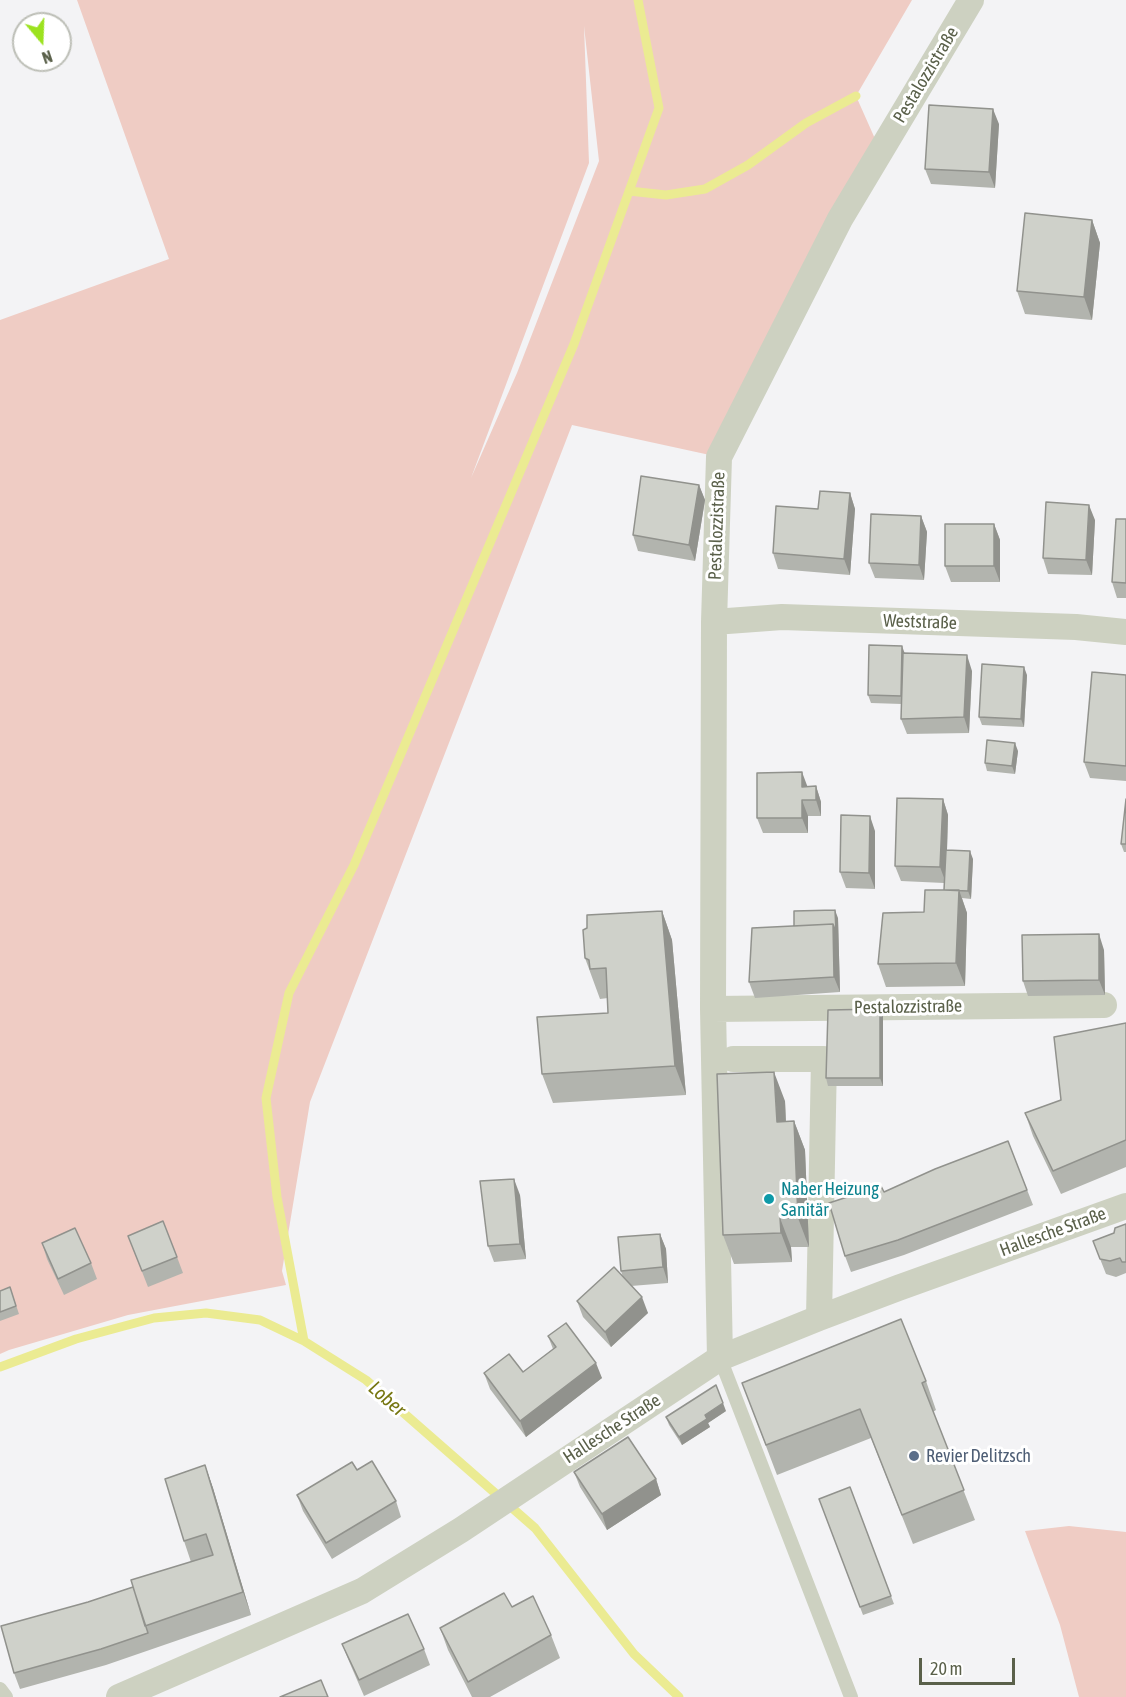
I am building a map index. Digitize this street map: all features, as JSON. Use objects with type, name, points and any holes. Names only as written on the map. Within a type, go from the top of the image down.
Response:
[{"type":"street","name":"Pestalozzistraße","points":[[720,1358],[713,1009],[714,622],[719,457],[840,219],[971,0]]},
{"type":"street","name":"Weststraße","points":[[714,622],[782,617],[1076,627],[1126,632]]},
{"type":"street","name":"Pestalozzistraße","points":[[713,1009],[1104,1005]]},
{"type":"street","points":[[733,1059],[824,1059],[819,1318]]},
{"type":"street","name":"Hallesche Straße","points":[[118,1697],[362,1591],[461,1530],[720,1358],[943,1271],[1126,1206]]},
{"type":"lane","points":[[720,1358],[851,1697]]},
{"type":"lane","points":[[0,1689],[6,1697]]},
{"type":"shaded area","points":[[77,0],[912,0],[856,96],[876,141],[719,457],[572,425],[310,1102],[282,1271],[286,1285],[128,1315],[0,1354],[0,320],[169,259]],"holes":[[[584,26],[599,161],[517,373],[471,478],[589,163]]]},
{"type":"shaded area","points":[[1069,1526],[1126,1532],[1126,1697],[1079,1697],[1060,1625],[1025,1531]]},
{"type":"building","points":[[929,105],[993,109],[989,172],[925,169]]},
{"type":"building","points":[[1025,213],[1092,220],[1084,297],[1017,291]]},
{"type":"building","points":[[641,476],[699,485],[689,545],[633,535]]},
{"type":"building","points":[[820,491],[850,493],[844,559],[773,553],[776,506],[818,509]]},
{"type":"building","points":[[1046,502],[1089,505],[1086,560],[1043,558]]},
{"type":"building","points":[[871,514],[921,516],[919,565],[869,563]]},
{"type":"building","points":[[1116,519],[1126,519],[1126,583],[1112,582]]},
{"type":"building","points":[[945,524],[994,524],[994,566],[945,566]]},
{"type":"building","points":[[869,645],[902,646],[901,696],[868,695]]},
{"type":"building","points":[[903,653],[967,655],[964,717],[901,719]]},
{"type":"building","points":[[982,664],[1024,667],[1021,719],[979,717]]},
{"type":"building","points":[[1092,672],[1126,675],[1126,766],[1084,762]]},
{"type":"building","points":[[987,740],[1015,743],[1012,766],[985,763]]},
{"type":"building","points":[[802,772],[802,787],[816,786],[816,800],[802,800],[802,818],[757,818],[757,773]]},
{"type":"building","points":[[897,798],[943,799],[940,867],[895,866]]},
{"type":"building","points":[[1126,799],[1126,844],[1121,844]]},
{"type":"building","points":[[841,815],[870,816],[869,873],[840,872]]},
{"type":"building","points":[[946,850],[970,851],[968,891],[944,890]]},
{"type":"building","points":[[925,890],[959,890],[956,963],[878,964],[883,913],[924,912]]},
{"type":"building","points":[[835,910],[836,932],[833,924],[794,926],[794,911]]},
{"type":"building","points":[[662,911],[675,1066],[542,1074],[537,1017],[608,1013],[606,968],[590,969],[589,960],[585,958],[583,930],[587,928],[587,915]]},
{"type":"building","points":[[833,924],[834,977],[749,982],[752,928]]},
{"type":"building","points":[[1099,934],[1099,980],[1023,981],[1022,935]]},
{"type":"building","points":[[880,1009],[880,1078],[826,1078],[828,1010]]},
{"type":"building","points":[[1126,1023],[1126,1140],[1053,1171],[1025,1113],[1061,1100],[1054,1037]]},
{"type":"building","name":"Naber Heizung Sanitär","points":[[774,1072],[777,1122],[794,1121],[798,1218],[780,1218],[781,1233],[723,1235],[717,1074]]},
{"type":"building","points":[[1008,1141],[1027,1190],[898,1240],[845,1256],[829,1203],[881,1186],[884,1192],[935,1169]]},
{"type":"building","points":[[514,1179],[520,1244],[488,1246],[480,1181]]},
{"type":"building","points":[[163,1221],[177,1257],[142,1271],[128,1236]]},
{"type":"building","points":[[1126,1224],[1126,1262],[1122,1262],[1120,1258],[1110,1261],[1100,1259],[1093,1241],[1114,1233],[1115,1228]]},
{"type":"building","points":[[75,1228],[91,1263],[58,1279],[42,1243]]},
{"type":"building","points":[[660,1234],[663,1267],[621,1271],[618,1237]]},
{"type":"building","points":[[614,1267],[642,1297],[605,1332],[577,1301]]},
{"type":"building","points":[[10,1287],[16,1306],[0,1312],[0,1291]]},
{"type":"building","name":"Revier Delitzsch","points":[[901,1319],[926,1381],[922,1383],[964,1490],[902,1515],[860,1409],[766,1445],[742,1383]]},
{"type":"building","points":[[566,1323],[596,1363],[520,1421],[484,1373],[509,1354],[523,1372],[556,1347],[548,1336]]},
{"type":"building","points":[[716,1385],[723,1403],[705,1415],[707,1419],[679,1437],[666,1417]]},
{"type":"building","points":[[628,1437],[656,1479],[602,1514],[574,1472]]},
{"type":"building","points":[[372,1461],[396,1501],[326,1543],[297,1495],[352,1462],[357,1470]]},
{"type":"building","points":[[205,1465],[243,1592],[145,1626],[131,1580],[213,1555],[206,1534],[184,1541],[165,1479]]},
{"type":"building","points":[[850,1487],[891,1596],[860,1607],[819,1499]]},
{"type":"building","points":[[133,1587],[148,1633],[101,1649],[14,1673],[1,1626]]},
{"type":"building","points":[[504,1593],[512,1607],[533,1596],[551,1635],[468,1682],[440,1628]]},
{"type":"building","points":[[408,1614],[424,1649],[359,1680],[342,1644]]},
{"type":"building","points":[[321,1680],[328,1697],[280,1697]]},
{"type":"waterway","points":[[304,1341],[277,1197],[266,1098],[289,993],[354,865],[574,344],[659,108],[638,0]]},
{"type":"waterway","points":[[629,191],[666,195],[705,189],[748,165],[806,123],[856,96]]},
{"type":"waterway","name":"Lober","points":[[0,1367],[76,1339],[154,1318],[206,1313],[260,1320],[304,1341],[366,1380],[535,1528],[634,1654],[679,1697]]},
{"type":"place","name":"Naber Heizung Sanitär","points":[[769,1199]]},
{"type":"place","name":"Revier Delitzsch","points":[[914,1456]]}]
